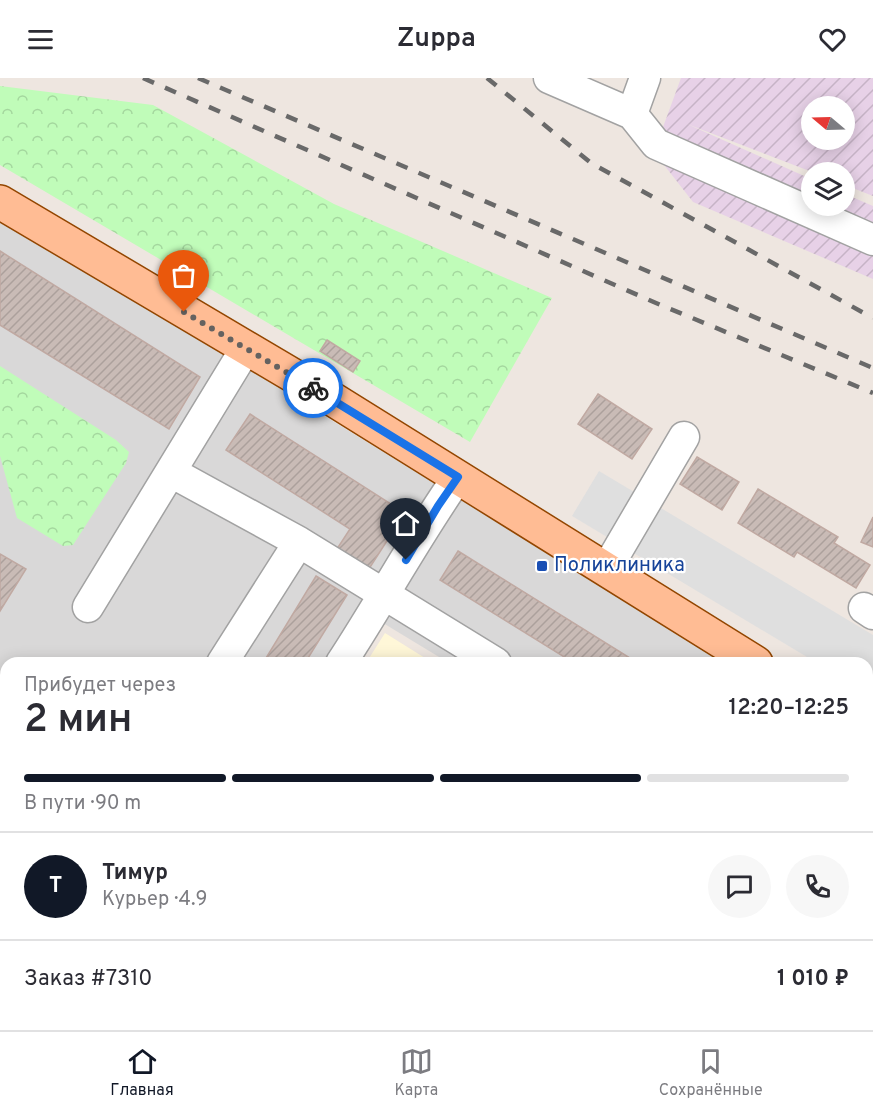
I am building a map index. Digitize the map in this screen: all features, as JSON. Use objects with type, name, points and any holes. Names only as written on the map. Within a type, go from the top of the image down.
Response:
[{"type":"main road","points":[[0,202],[458,477],[746,657]]},
{"type":"street","points":[[549,78],[632,114],[656,144],[873,240]]},
{"type":"street","points":[[632,114],[645,78]]},
{"type":"street","points":[[88,607],[246,348]]},
{"type":"street","points":[[606,570],[684,437]]},
{"type":"street","points":[[171,472],[299,542],[486,657]]},
{"type":"street","points":[[345,657],[458,477]]},
{"type":"street","points":[[226,657],[299,542]]},
{"type":"shaded area","points":[[681,78],[873,78],[873,196],[855,189],[855,162],[801,162],[801,168],[687,124],[801,175],[801,216],[855,216],[855,198],[873,206],[873,279],[693,202],[661,161],[659,138]]},
{"type":"shaded area","points":[[0,217],[717,657],[439,657],[383,623],[362,657],[0,657]]},
{"type":"shaded area","points":[[599,471],[873,635],[873,657],[807,657],[572,516]]},
{"type":"shaded area","points":[[385,633],[423,657],[370,657]]},
{"type":"green space","points":[[0,86],[153,105],[334,204],[552,298],[470,442],[0,165]]},
{"type":"green space","points":[[0,366],[116,440],[129,452],[126,463],[73,545],[63,546],[17,518],[0,456]]},
{"type":"building","points":[[0,251],[200,377],[169,429],[0,325]]},
{"type":"building","points":[[327,340],[360,361],[353,372],[320,351]]},
{"type":"building","points":[[598,394],[652,429],[632,459],[578,424]]},
{"type":"building","points":[[250,414],[405,513],[365,575],[333,555],[350,529],[226,450]]},
{"type":"building","points":[[697,457],[739,482],[722,510],[680,484]]},
{"type":"building","points":[[758,489],[838,537],[834,543],[870,565],[856,588],[797,552],[794,557],[738,523]]},
{"type":"building","points":[[873,517],[873,547],[861,542]]},
{"type":"building","points":[[458,551],[628,657],[564,657],[440,580]]},
{"type":"building","points":[[0,554],[26,569],[0,611]]},
{"type":"building","points":[[316,576],[347,595],[309,657],[267,657]]},
{"type":"railway","points":[[143,78],[656,303],[873,393]]},
{"type":"railway","points":[[198,78],[873,368]]},
{"type":"railway","points":[[487,78],[591,163],[873,318]]},
{"type":"way so far","points":[[184,312],[313,388]]},
{"type":"place","name":"Поликлиника","points":[[542,566]]},
{"type":"route","points":[[313,388],[458,477],[406,560]]}]
